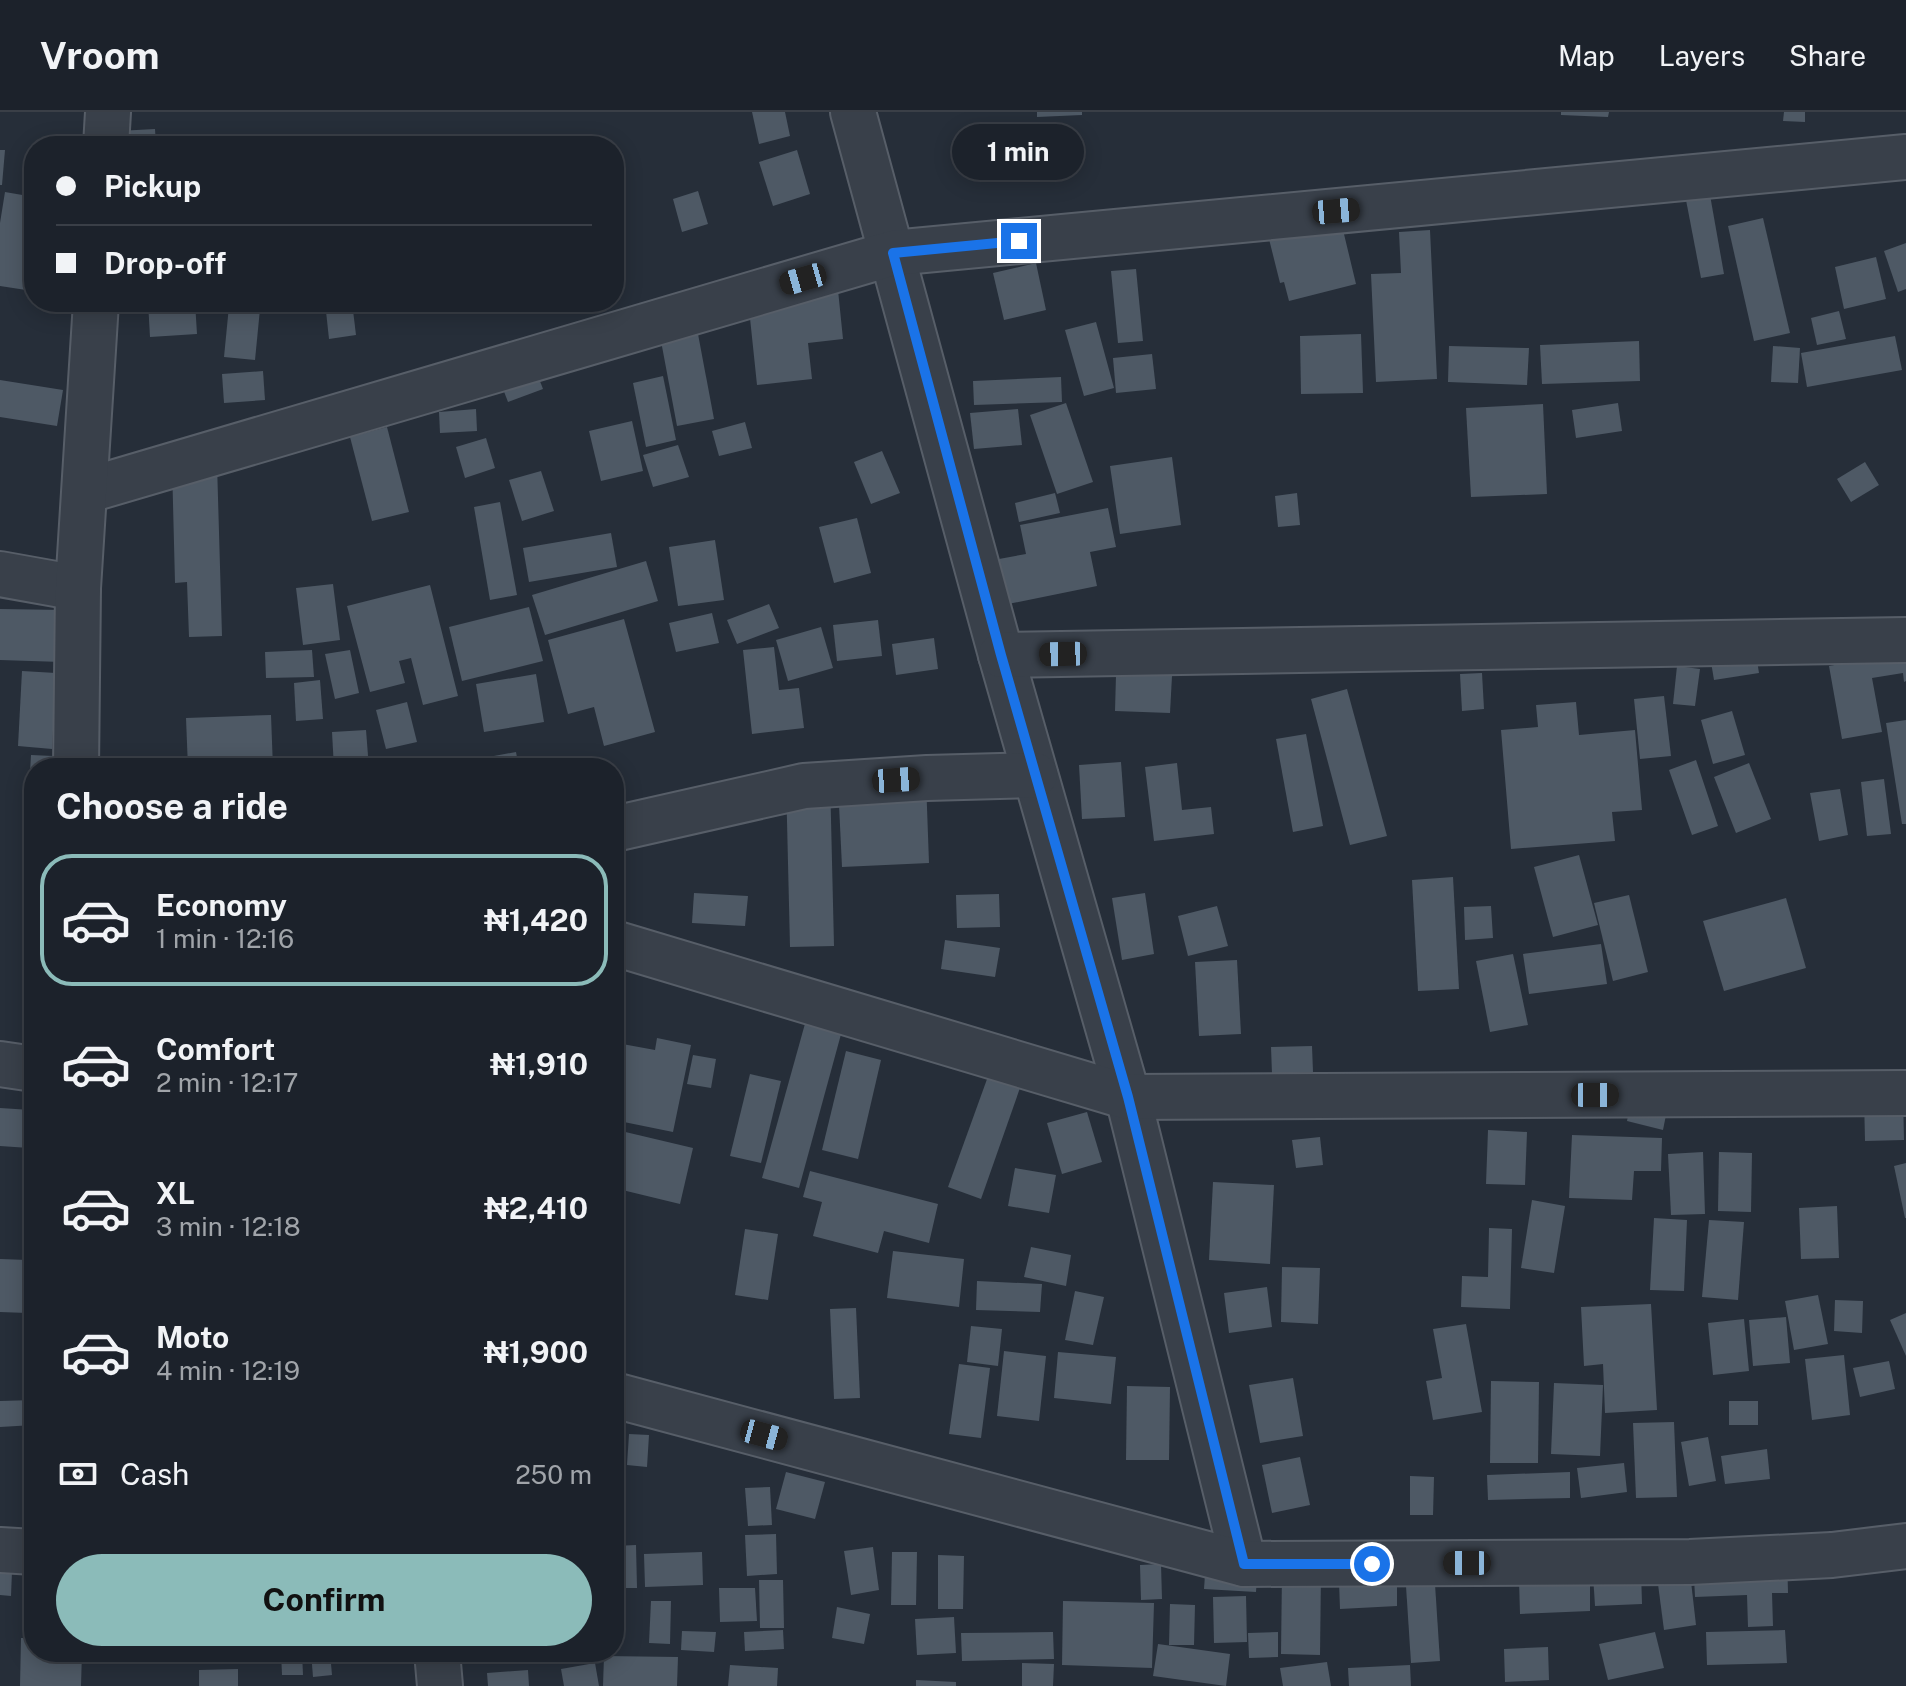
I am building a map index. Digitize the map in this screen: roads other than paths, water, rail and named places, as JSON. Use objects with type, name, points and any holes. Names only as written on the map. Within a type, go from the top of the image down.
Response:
[{"type":"street","points":[[107,136],[108,112]]},
{"type":"street","points":[[853,112],[1001,655],[1128,1097],[1244,1564]]},
{"type":"street","points":[[85,491],[893,253],[1906,157]]},
{"type":"street","points":[[76,758],[78,588],[95,312]]},
{"type":"street","points":[[0,574],[78,588]]},
{"type":"street","points":[[1001,655],[1906,640]]},
{"type":"street","points":[[624,827],[804,786],[1035,775]]},
{"type":"street","points":[[624,946],[1128,1097],[1906,1093]]},
{"type":"street","points":[[0,1064],[24,1068]]},
{"type":"street","points":[[624,1398],[1244,1564],[1690,1562],[1832,1555],[1906,1546]]},
{"type":"street","points":[[0,1550],[24,1551]]},
{"type":"street","points":[[438,1662],[440,1686]]}]
